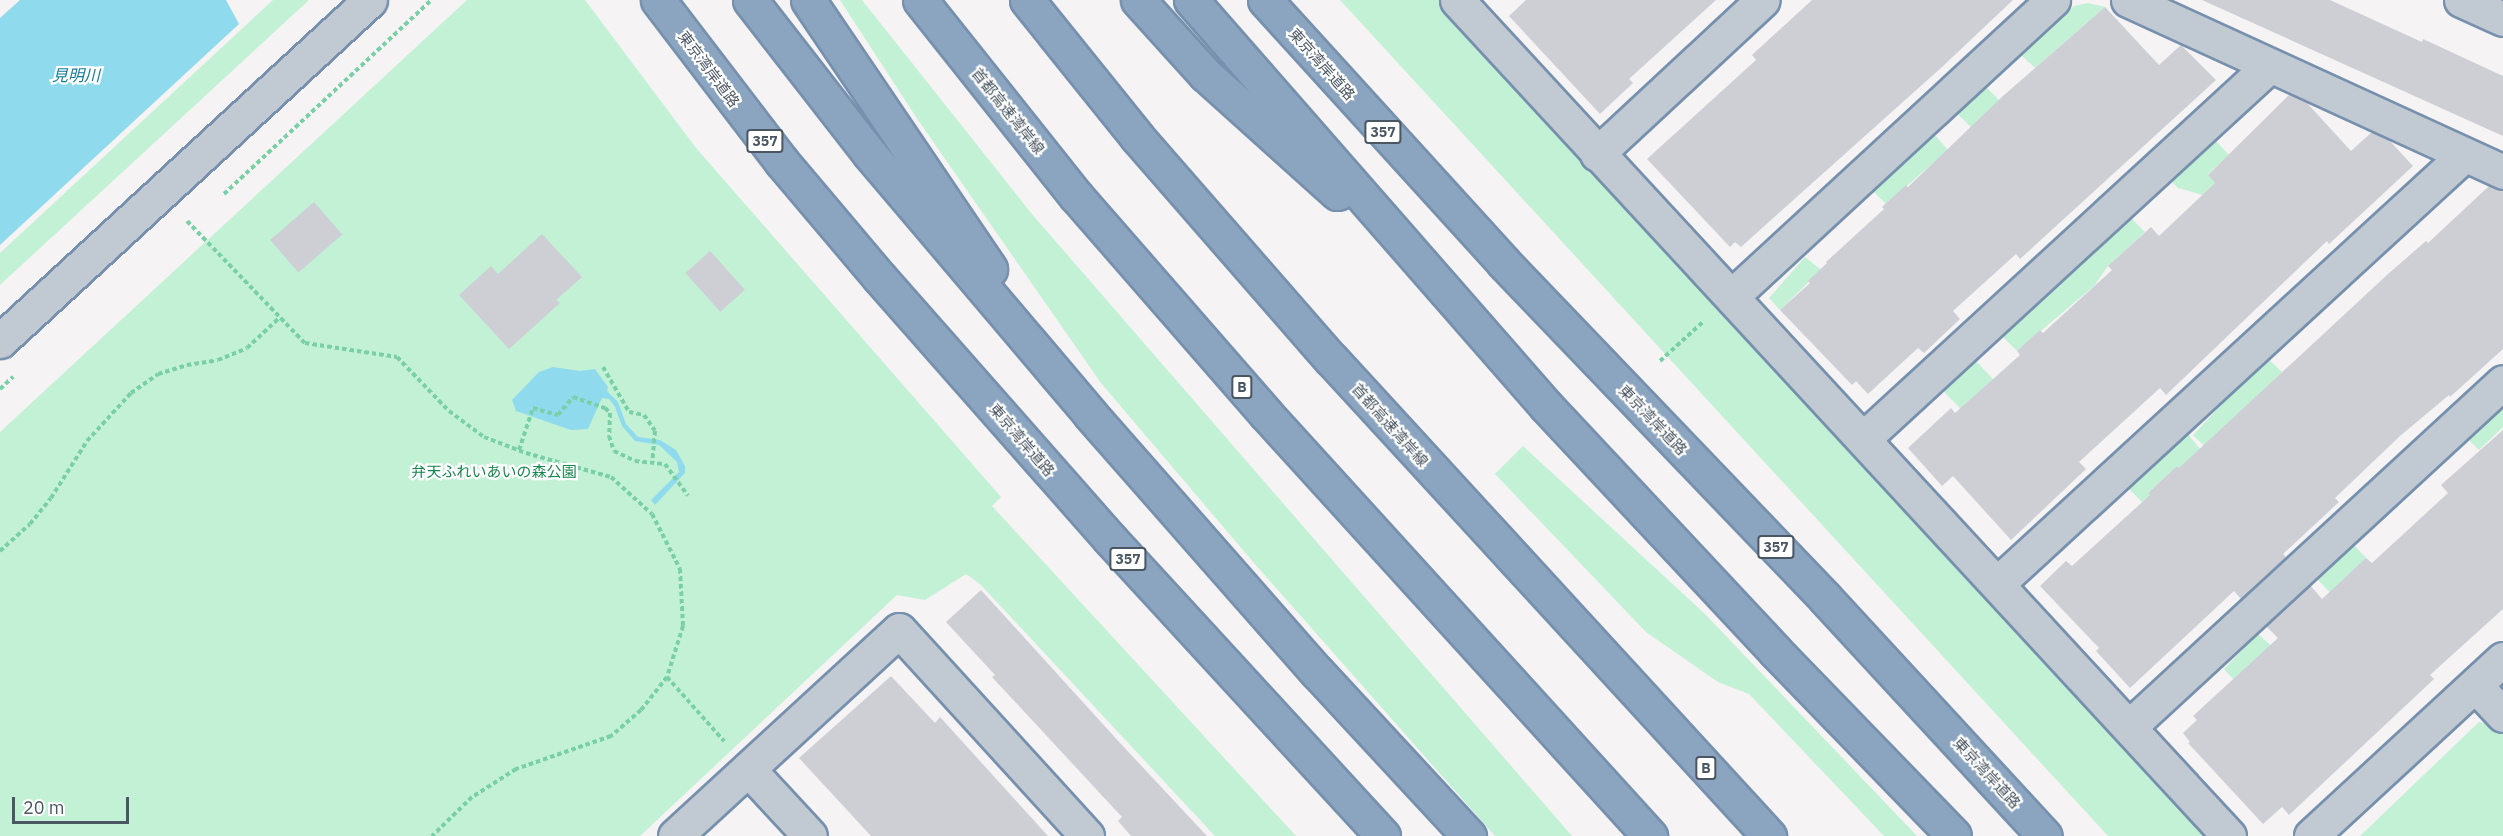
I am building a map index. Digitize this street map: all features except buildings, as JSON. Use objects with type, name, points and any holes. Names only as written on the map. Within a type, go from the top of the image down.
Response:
[{"type":"highway","name":"東京湾岸道路","points":[[658,0],[730,98],[879,277],[1109,538],[1383,836]]},
{"type":"highway","points":[[750,0],[877,162],[1090,414],[1317,672],[1469,836]]},
{"type":"highway","points":[[808,0],[1090,414]]},
{"type":"highway","name":"首都高速湾岸線","points":[[920,0],[1076,196],[1289,440],[1650,836]]},
{"type":"highway","name":"首都高速湾岸線","points":[[1027,0],[1137,137],[1323,350],[1768,836]]},
{"type":"highway","points":[[1138,0],[1205,74],[1289,153],[1420,265]]},
{"type":"highway","points":[[1191,0],[1420,265],[1660,530],[1954,836]]},
{"type":"highway","name":"東京湾岸道路","points":[[1265,0],[1503,262],[1825,598],[2045,836]]},
{"type":"street","points":[[0,341],[370,0]]},
{"type":"street","points":[[1597,154],[1763,0]]},
{"type":"street","points":[[1732,296],[2053,0]]},
{"type":"street","points":[[2128,0],[2503,172]]},
{"type":"street","points":[[2461,0],[2503,19]]},
{"type":"street","points":[[1467,3],[1597,154],[1998,583],[2229,836]]},
{"type":"street","points":[[1863,439],[2269,66]]},
{"type":"street","points":[[1998,583],[2464,155]]},
{"type":"street","points":[[2130,726],[2503,382]]},
{"type":"street","points":[[675,836],[899,630],[1087,836]]},
{"type":"street","points":[[2311,836],[2503,659]]},
{"type":"street","points":[[2475,685],[2503,715]]},
{"type":"street","points":[[748,769],[810,836]]},
{"type":"path","points":[[224,194],[431,0]]},
{"type":"path","points":[[187,220],[306,343],[397,357],[449,411],[484,436],[519,450],[610,477],[652,514],[680,569],[683,626],[667,677],[641,710],[611,736],[516,769],[472,797],[432,836]]},
{"type":"path","points":[[0,551],[30,524],[51,498],[87,441],[131,393],[158,374],[187,364],[218,360],[247,348],[280,317]]},
{"type":"path","points":[[1660,361],[1684,339]]},
{"type":"path","points":[[603,367],[629,412],[644,415],[655,431],[652,463]]},
{"type":"path","points":[[519,450],[533,408],[558,415],[573,397],[605,408],[610,413],[609,436],[614,451],[635,461],[665,465],[688,496]]},
{"type":"path","points":[[667,677],[748,769]]},
{"type":"green space","points":[[273,0],[309,0],[0,285],[0,253]]},
{"type":"green space","name":"弁天ふれいあいの森公園","points":[[467,0],[585,0],[696,148],[1001,497],[992,506],[1296,836],[1215,836],[980,584],[966,574],[925,600],[897,595],[640,836],[0,836],[0,432]]},
{"type":"green space","points":[[840,0],[862,0],[1031,213],[1572,836],[1495,836],[1254,563],[1101,383],[918,120]]},
{"type":"green space","points":[[1340,0],[1441,0],[2212,836],[2108,836]]},
{"type":"green space","points":[[2088,3],[2105,7],[2035,68],[2021,55],[2074,6]]},
{"type":"green space","points":[[1986,87],[2006,107],[1978,134],[1958,115]]},
{"type":"green space","points":[[1934,134],[1948,150],[1886,204],[1873,191]]},
{"type":"green space","points":[[2216,141],[2229,155],[2208,174],[2215,183],[2203,195],[2178,188],[2172,182]]},
{"type":"green space","points":[[2129,216],[2145,232],[2108,266],[2094,286],[2017,351],[2003,337]]},
{"type":"green space","points":[[1805,257],[1821,270],[1780,310],[1769,298]]},
{"type":"green space","points":[[2266,357],[2282,372],[2209,450],[2193,435]]},
{"type":"green space","points":[[1975,360],[1993,379],[1970,400],[1964,412],[1942,390]]},
{"type":"green space","points":[[2503,403],[2503,427],[2479,450],[2466,437]]},
{"type":"green space","points":[[2186,432],[2211,462],[2191,481],[2177,466],[2148,493],[2166,513],[2160,520],[2127,487]]},
{"type":"green space","points":[[1523,446],[1705,614],[1917,836],[1884,836],[1749,694],[1718,682],[1646,632],[1495,474]]},
{"type":"green space","points":[[2354,545],[2366,558],[2330,592],[2317,579]]},
{"type":"green space","points":[[2258,634],[2277,651],[2233,679],[2224,669]]},
{"type":"green space","points":[[2479,722],[2496,726],[2503,733],[2503,836],[2360,836]]},
{"type":"water","name":"見明川","points":[[20,0],[226,0],[239,24],[0,245],[0,18]]},
{"type":"water","points":[[553,367],[580,371],[595,369],[608,387],[607,391],[618,402],[626,424],[638,437],[660,440],[676,450],[685,466],[685,473],[655,505],[651,500],[679,472],[677,462],[659,445],[635,441],[622,426],[615,407],[609,399],[602,398],[588,429],[571,430],[516,411],[512,400],[539,372]]}]
